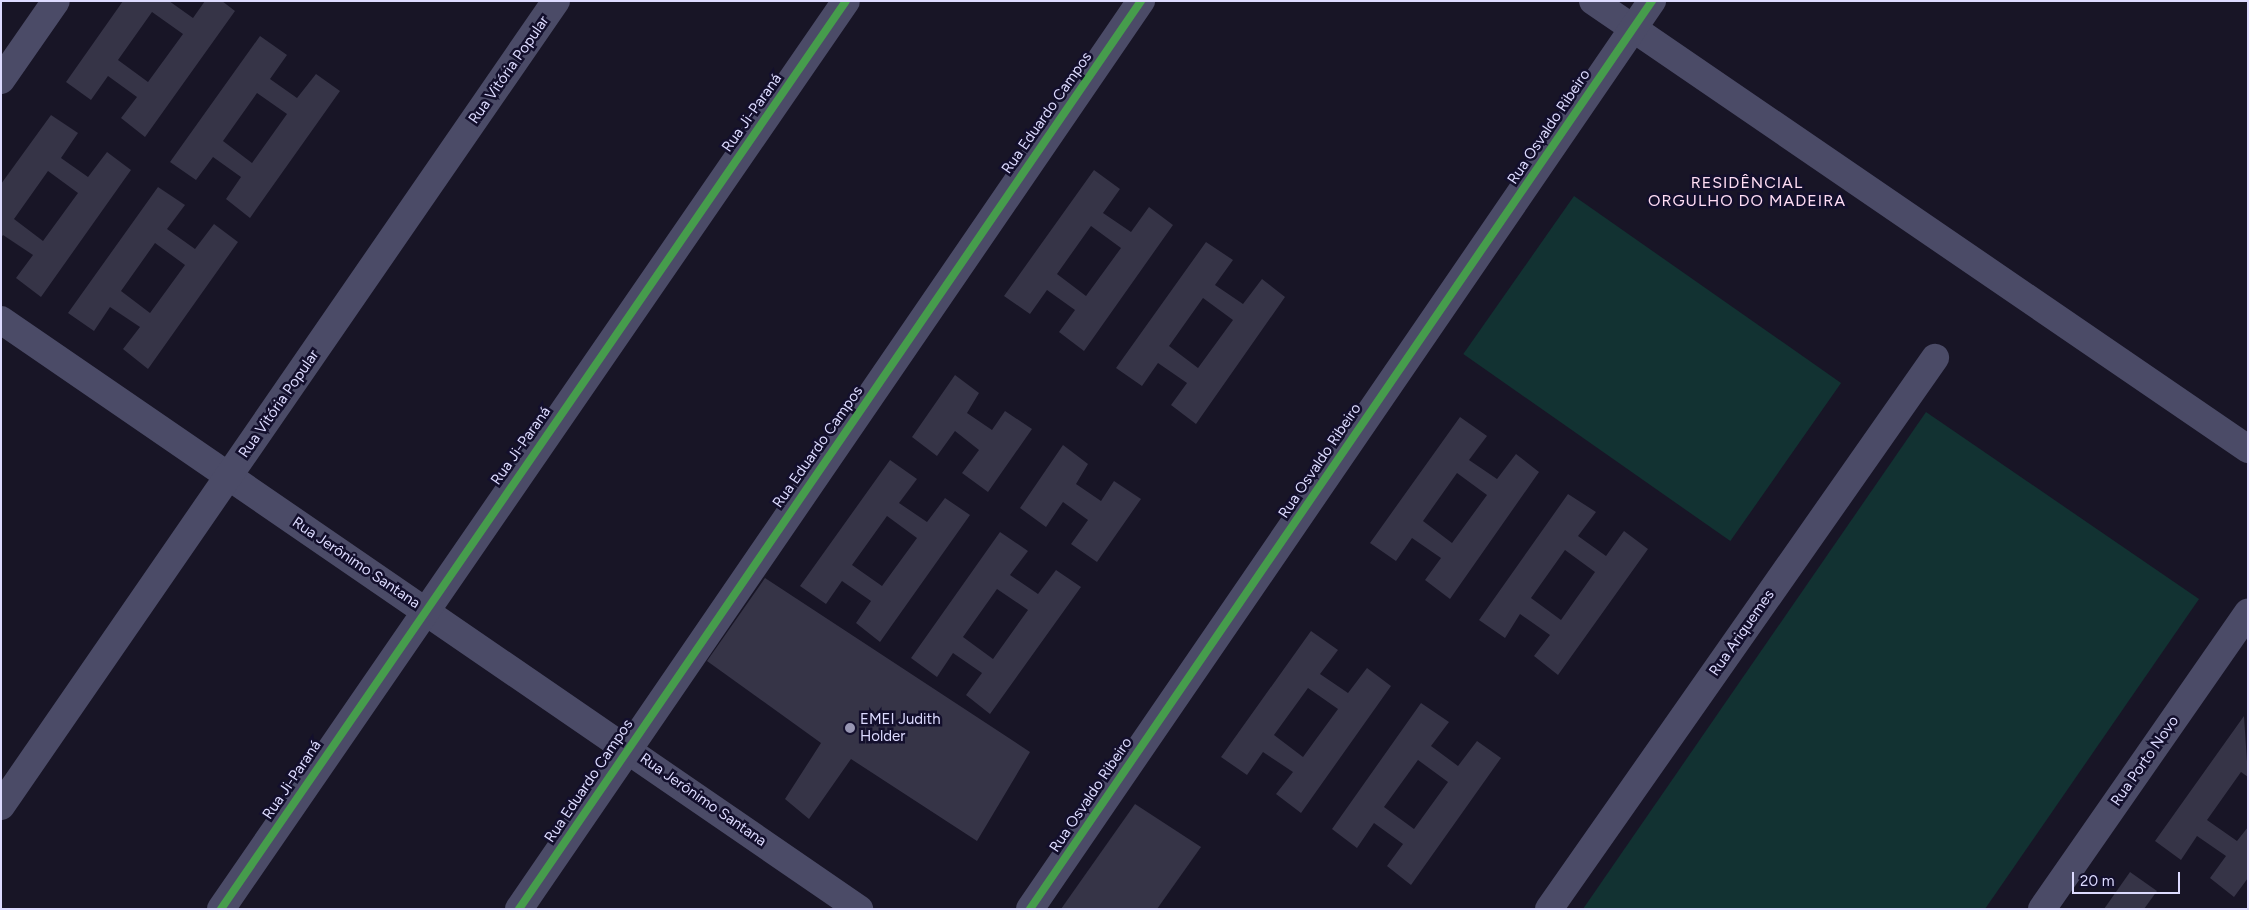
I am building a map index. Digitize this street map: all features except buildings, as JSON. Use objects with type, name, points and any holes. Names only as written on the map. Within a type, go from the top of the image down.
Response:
[{"type":"street","points":[[1,80],[56,1]]},
{"type":"street","name":"Rua Vitória Popular","points":[[1,806],[556,1]]},
{"type":"street","name":"Rua Ji-Paraná","points":[[221,909],[424,609],[846,1]]},
{"type":"street","name":"Rua Eduardo Campos","points":[[518,909],[1141,1]]},
{"type":"street","points":[[1593,1],[2248,449]]},
{"type":"street","name":"Rua Osvaldo Ribeiro","points":[[1030,909],[1652,1]]},
{"type":"street","name":"Rua Jerônimo Santana","points":[[1,320],[859,909]]},
{"type":"street","name":"Rua Ariquemes","points":[[1549,909],[1935,358]]},
{"type":"street","name":"Rua Porto Novo","points":[[2042,909],[2248,613]]},
{"type":"green space","points":[[1574,196],[1841,383],[1730,541],[1463,354]]},
{"type":"green space","points":[[1926,412],[2199,599],[1985,909],[1583,909]]},
{"type":"cycle path","points":[[221,909],[846,1]]},
{"type":"cycle path","points":[[519,909],[1141,1]]},
{"type":"cycle path","points":[[1030,909],[1652,1]]},
{"type":"place","name":"EMEI Judith Holder","points":[[850,728]]},
{"type":"district","name":"RESIDÊNCIAL ORGULHO DO MADEIRA","points":[[1747,192]]}]
